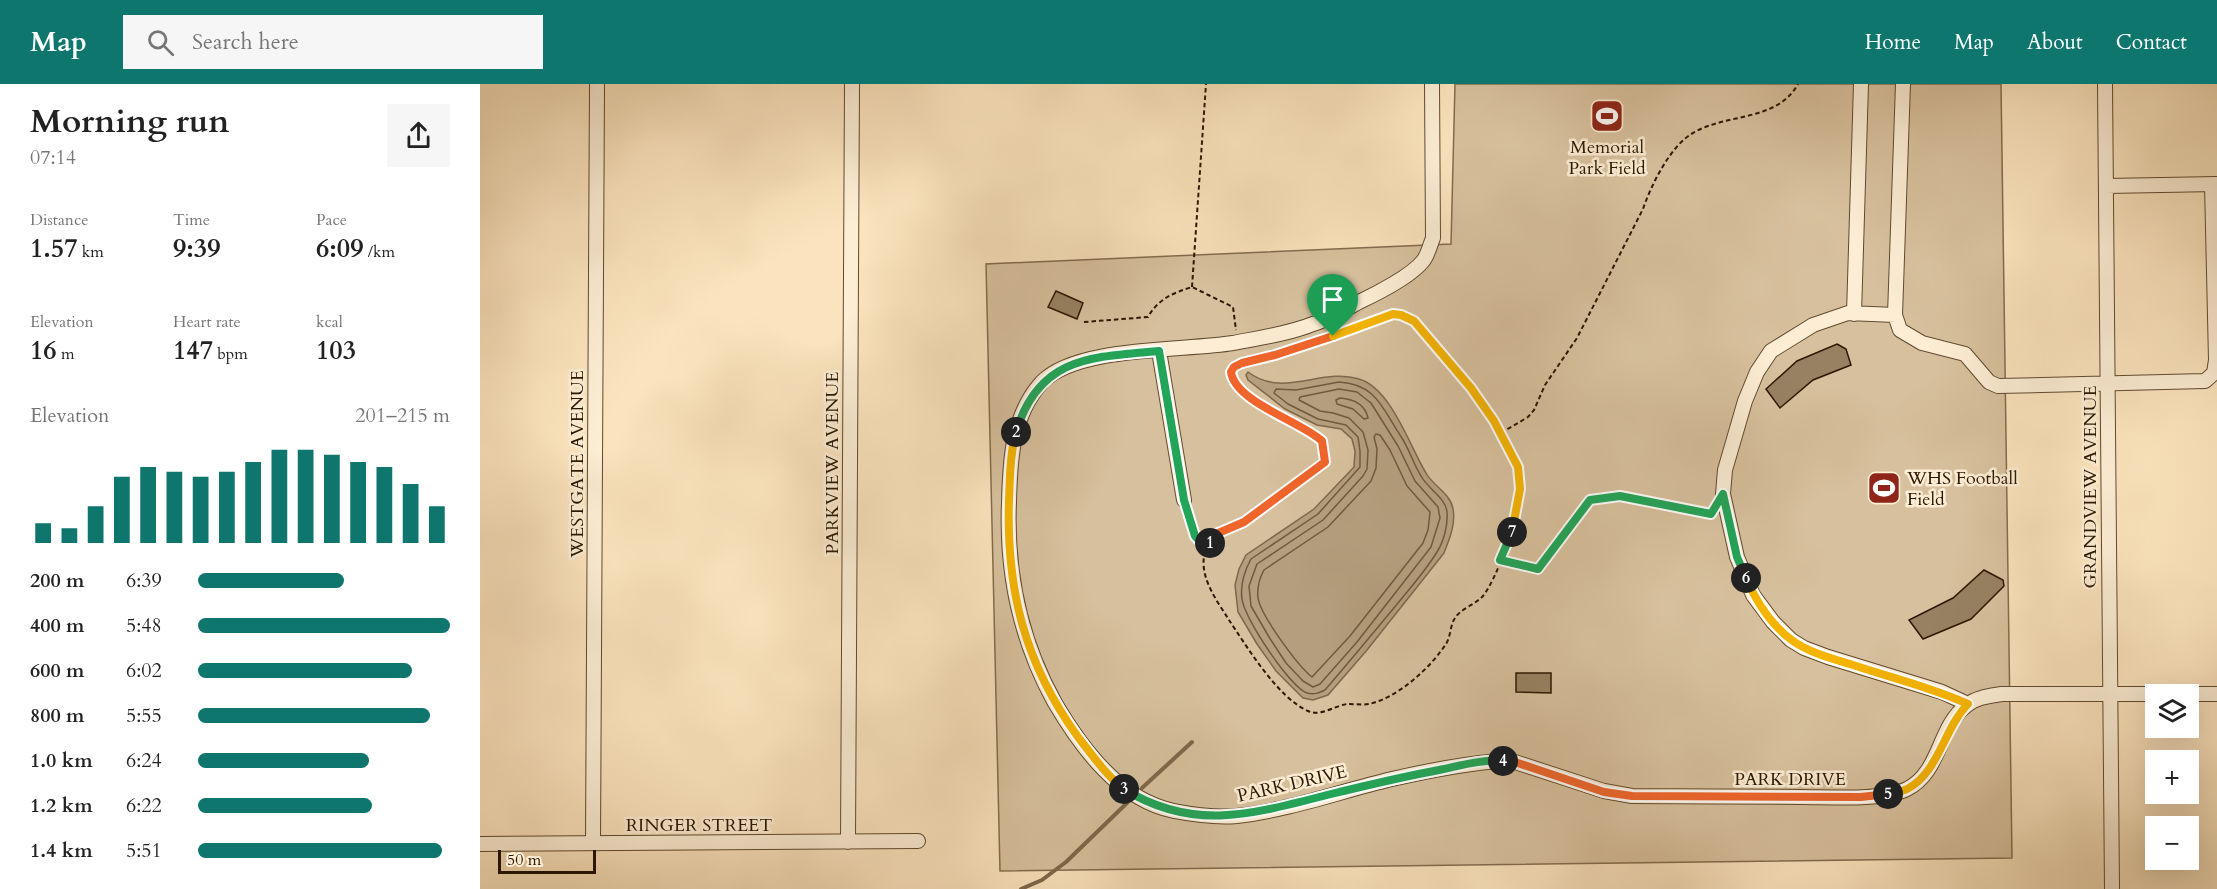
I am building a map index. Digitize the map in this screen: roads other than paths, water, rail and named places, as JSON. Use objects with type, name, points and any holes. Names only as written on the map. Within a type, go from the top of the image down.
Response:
[{"type":"street","name":"WESTGATE AVENUE","points":[[593,843],[597,84]]},
{"type":"street","name":"PARKVIEW AVENUE","points":[[848,842],[852,84]]},
{"type":"street","name":"PARK DRIVE","points":[[1432,84],[1434,209],[1432,238],[1423,261],[1387,289],[1313,324],[1238,342],[1108,356],[1082,362],[1062,368],[1044,381],[1029,400],[1013,442],[1010,466],[1008,521],[1012,581],[1017,608],[1034,662],[1047,689],[1062,715],[1106,771],[1122,788],[1150,804],[1184,813],[1208,816],[1236,816],[1291,805],[1394,778],[1498,761],[1515,762],[1604,792],[1632,796],[1861,797],[1884,795],[1906,789],[1921,778],[1932,765],[1958,714],[1968,704]]},
{"type":"street","points":[[1854,314],[1861,84]]},
{"type":"street","points":[[1903,84],[1895,315],[1900,330],[1922,343],[1965,354],[1989,382],[1998,386],[2205,381],[2214,373],[2216,360],[2215,184],[2106,186]]},
{"type":"street","name":"GRANDVIEW AVENUE","points":[[2105,84],[2112,889]]},
{"type":"street","points":[[1895,315],[1848,313],[1813,325],[1771,351],[1757,372],[1745,401],[1725,470],[1723,494],[1737,557],[1753,595],[1773,622],[1791,640],[1804,648],[1942,692],[1968,704],[1983,697],[2002,694],[2217,694]]},
{"type":"street","points":[[1159,351],[1184,500]]},
{"type":"street","name":"RINGER STREET","points":[[480,844],[918,841]]},
{"type":"water","points":[[1248,372],[1262,380],[1275,383],[1345,376],[1359,379],[1370,385],[1390,406],[1426,473],[1449,499],[1453,509],[1453,526],[1444,553],[1328,695],[1313,700],[1303,698],[1276,671],[1257,644],[1238,612],[1235,585],[1246,555],[1314,509],[1354,467],[1355,451],[1352,439],[1341,429],[1317,425],[1285,409],[1248,380],[1246,375]]},
{"type":"waterway","points":[[1142,788],[1192,742]]},
{"type":"waterway","points":[[1021,889],[1042,880],[1066,862],[1127,803]]},
{"type":"place","name":"Memorial Park Field","points":[[1607,116]]},
{"type":"place","name":"WHS Football Field","points":[[1884,488]]}]
